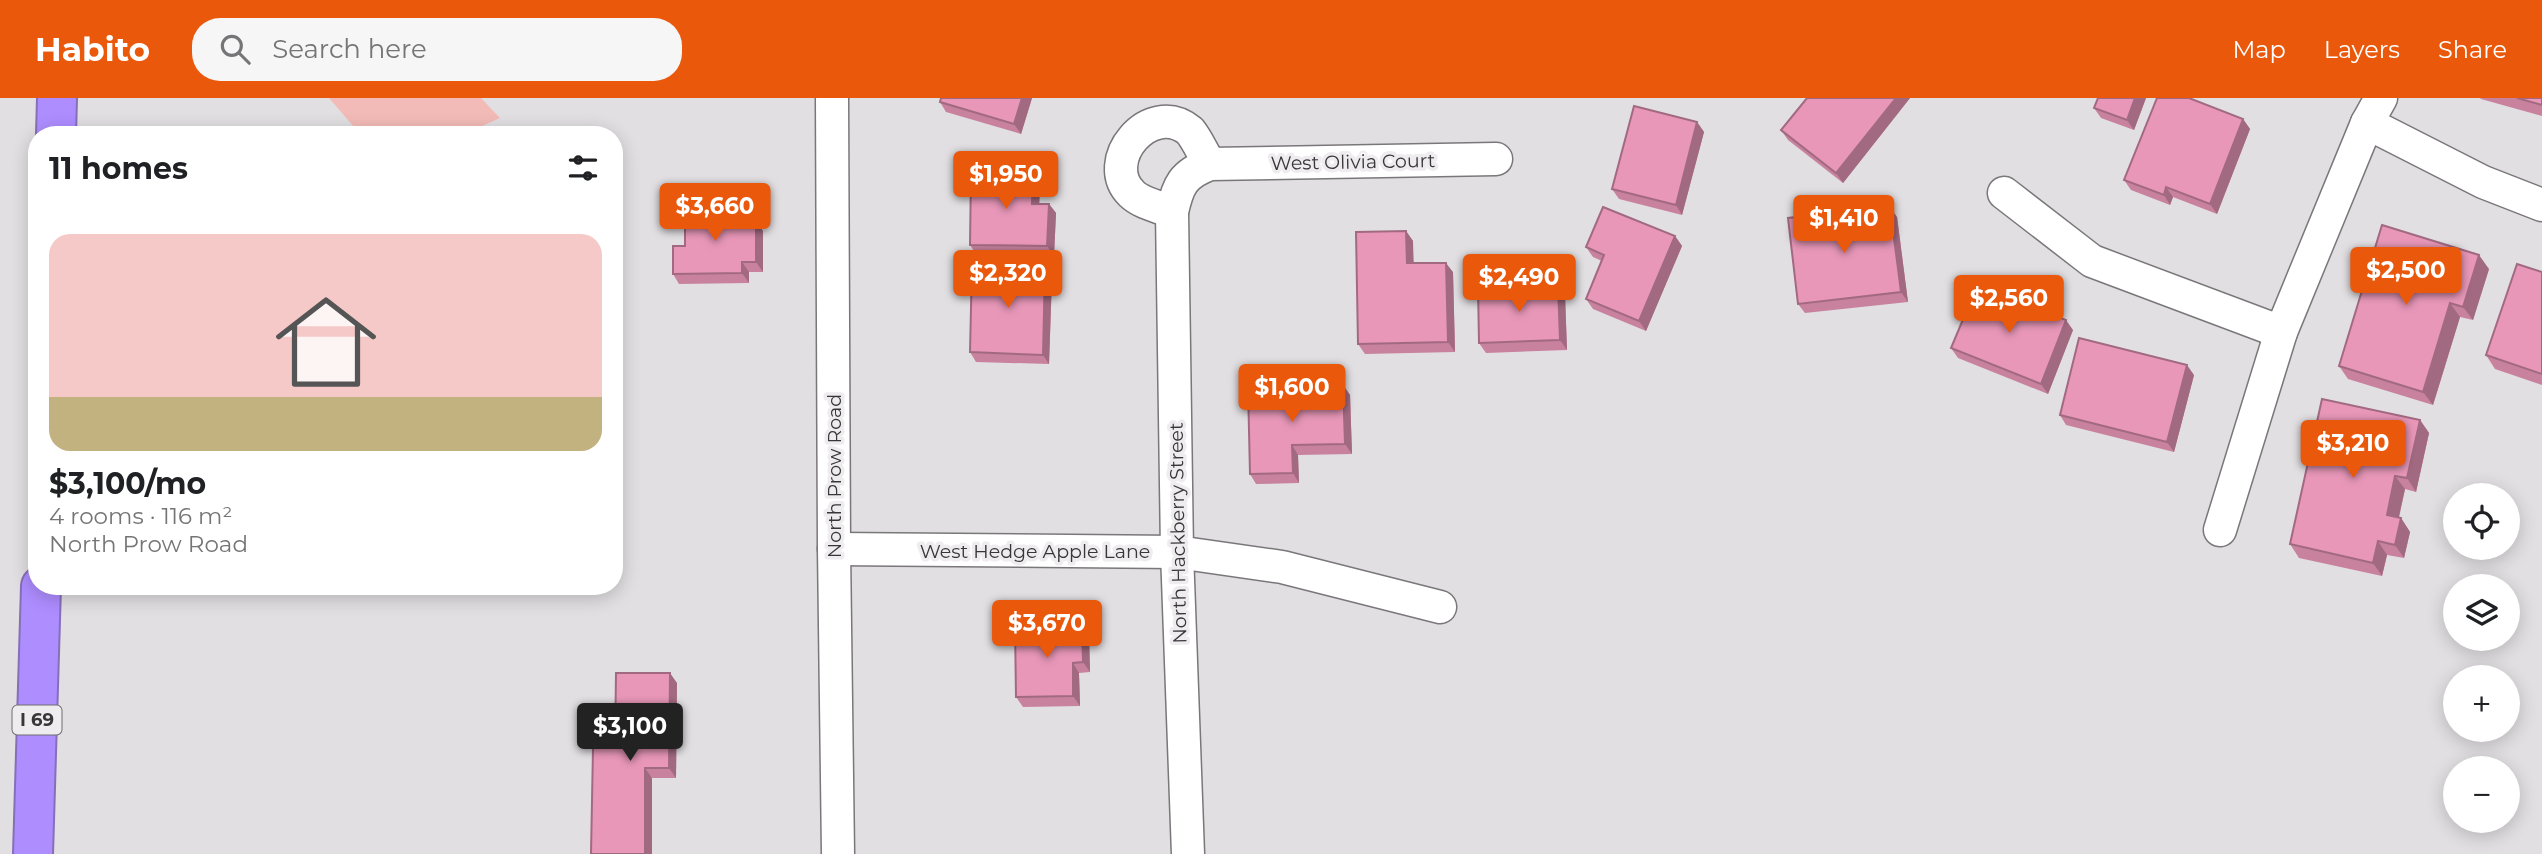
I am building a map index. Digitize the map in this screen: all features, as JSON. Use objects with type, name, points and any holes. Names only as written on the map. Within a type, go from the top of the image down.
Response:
[{"type":"highway","points":[[55,126],[57,98]]},
{"type":"highway","name":"I 69","points":[[33,854],[41,595]]},
{"type":"street","name":"North Prow Road","points":[[832,98],[838,854]]},
{"type":"street","points":[[2220,530],[2281,331],[2374,110],[2483,182],[2542,205]]},
{"type":"street","points":[[1172,212],[1134,196],[1126,186],[1122,159],[1135,130],[1148,119],[1166,118],[1179,123],[1189,131],[1209,164]]},
{"type":"street","name":"West Olivia Court","points":[[1209,164],[1496,159]]},
{"type":"street","name":"North Hackberry Street","points":[[1188,854],[1177,552],[1172,212],[1183,180],[1195,170],[1209,164]]},
{"type":"street","points":[[2004,193],[2092,261],[2281,331]]},
{"type":"street","name":"West Hedge Apple Lane","points":[[834,549],[1177,552],[1282,567],[1440,607]]},
{"type":"shaded area","points":[[329,98],[481,98],[500,118],[482,126],[353,126]]},
{"type":"building","points":[[941,98],[1022,98],[1014,124],[940,102]]},
{"type":"building","points":[[1807,98],[1896,98],[1836,173],[1781,130]]},
{"type":"building","points":[[2098,98],[2135,98],[2127,120],[2094,108]]},
{"type":"building","points":[[2157,98],[2189,98],[2243,119],[2210,204],[2166,187],[2164,195],[2124,180]]},
{"type":"building","points":[[2517,98],[2542,98],[2542,105]]},
{"type":"building","points":[[1634,106],[1697,122],[1676,205],[1612,189]]},
{"type":"building","points":[[971,172],[1033,174],[1032,204],[1049,204],[1047,246],[970,245]]},
{"type":"building","points":[[1603,207],[1675,236],[1639,321],[1586,299],[1604,255],[1586,247]]},
{"type":"building","points":[[1890,207],[1901,292],[1798,304],[1788,218]]},
{"type":"building","points":[[685,209],[740,209],[740,221],[756,221],[756,262],[742,262],[742,273],[673,274],[673,246],[685,246]]},
{"type":"building","points":[[2382,225],[2479,255],[2463,307],[2450,303],[2423,392],[2339,366]]},
{"type":"building","points":[[1406,231],[1407,263],[1446,263],[1448,342],[1358,344],[1356,232]]},
{"type":"building","points":[[972,264],[1045,267],[1043,355],[970,352]]},
{"type":"building","points":[[2517,264],[2542,272],[2542,374],[2486,355]]},
{"type":"building","points":[[1558,286],[1560,340],[1479,343],[1478,288]]},
{"type":"building","points":[[1977,286],[2066,320],[2041,384],[1951,348]]},
{"type":"building","points":[[2079,338],[2187,365],[2167,442],[2060,415]]},
{"type":"building","points":[[1343,385],[1345,444],[1292,445],[1293,473],[1250,474],[1248,388]]},
{"type":"building","points":[[2322,399],[2420,420],[2407,478],[2395,476],[2387,515],[2401,518],[2395,545],[2378,541],[2373,563],[2290,544]]},
{"type":"building","points":[[1082,625],[1083,662],[1073,663],[1073,696],[1016,697],[1015,626]]},
{"type":"building","points":[[616,673],[670,673],[669,768],[645,768],[645,854],[591,854],[593,748],[615,748]]}]
